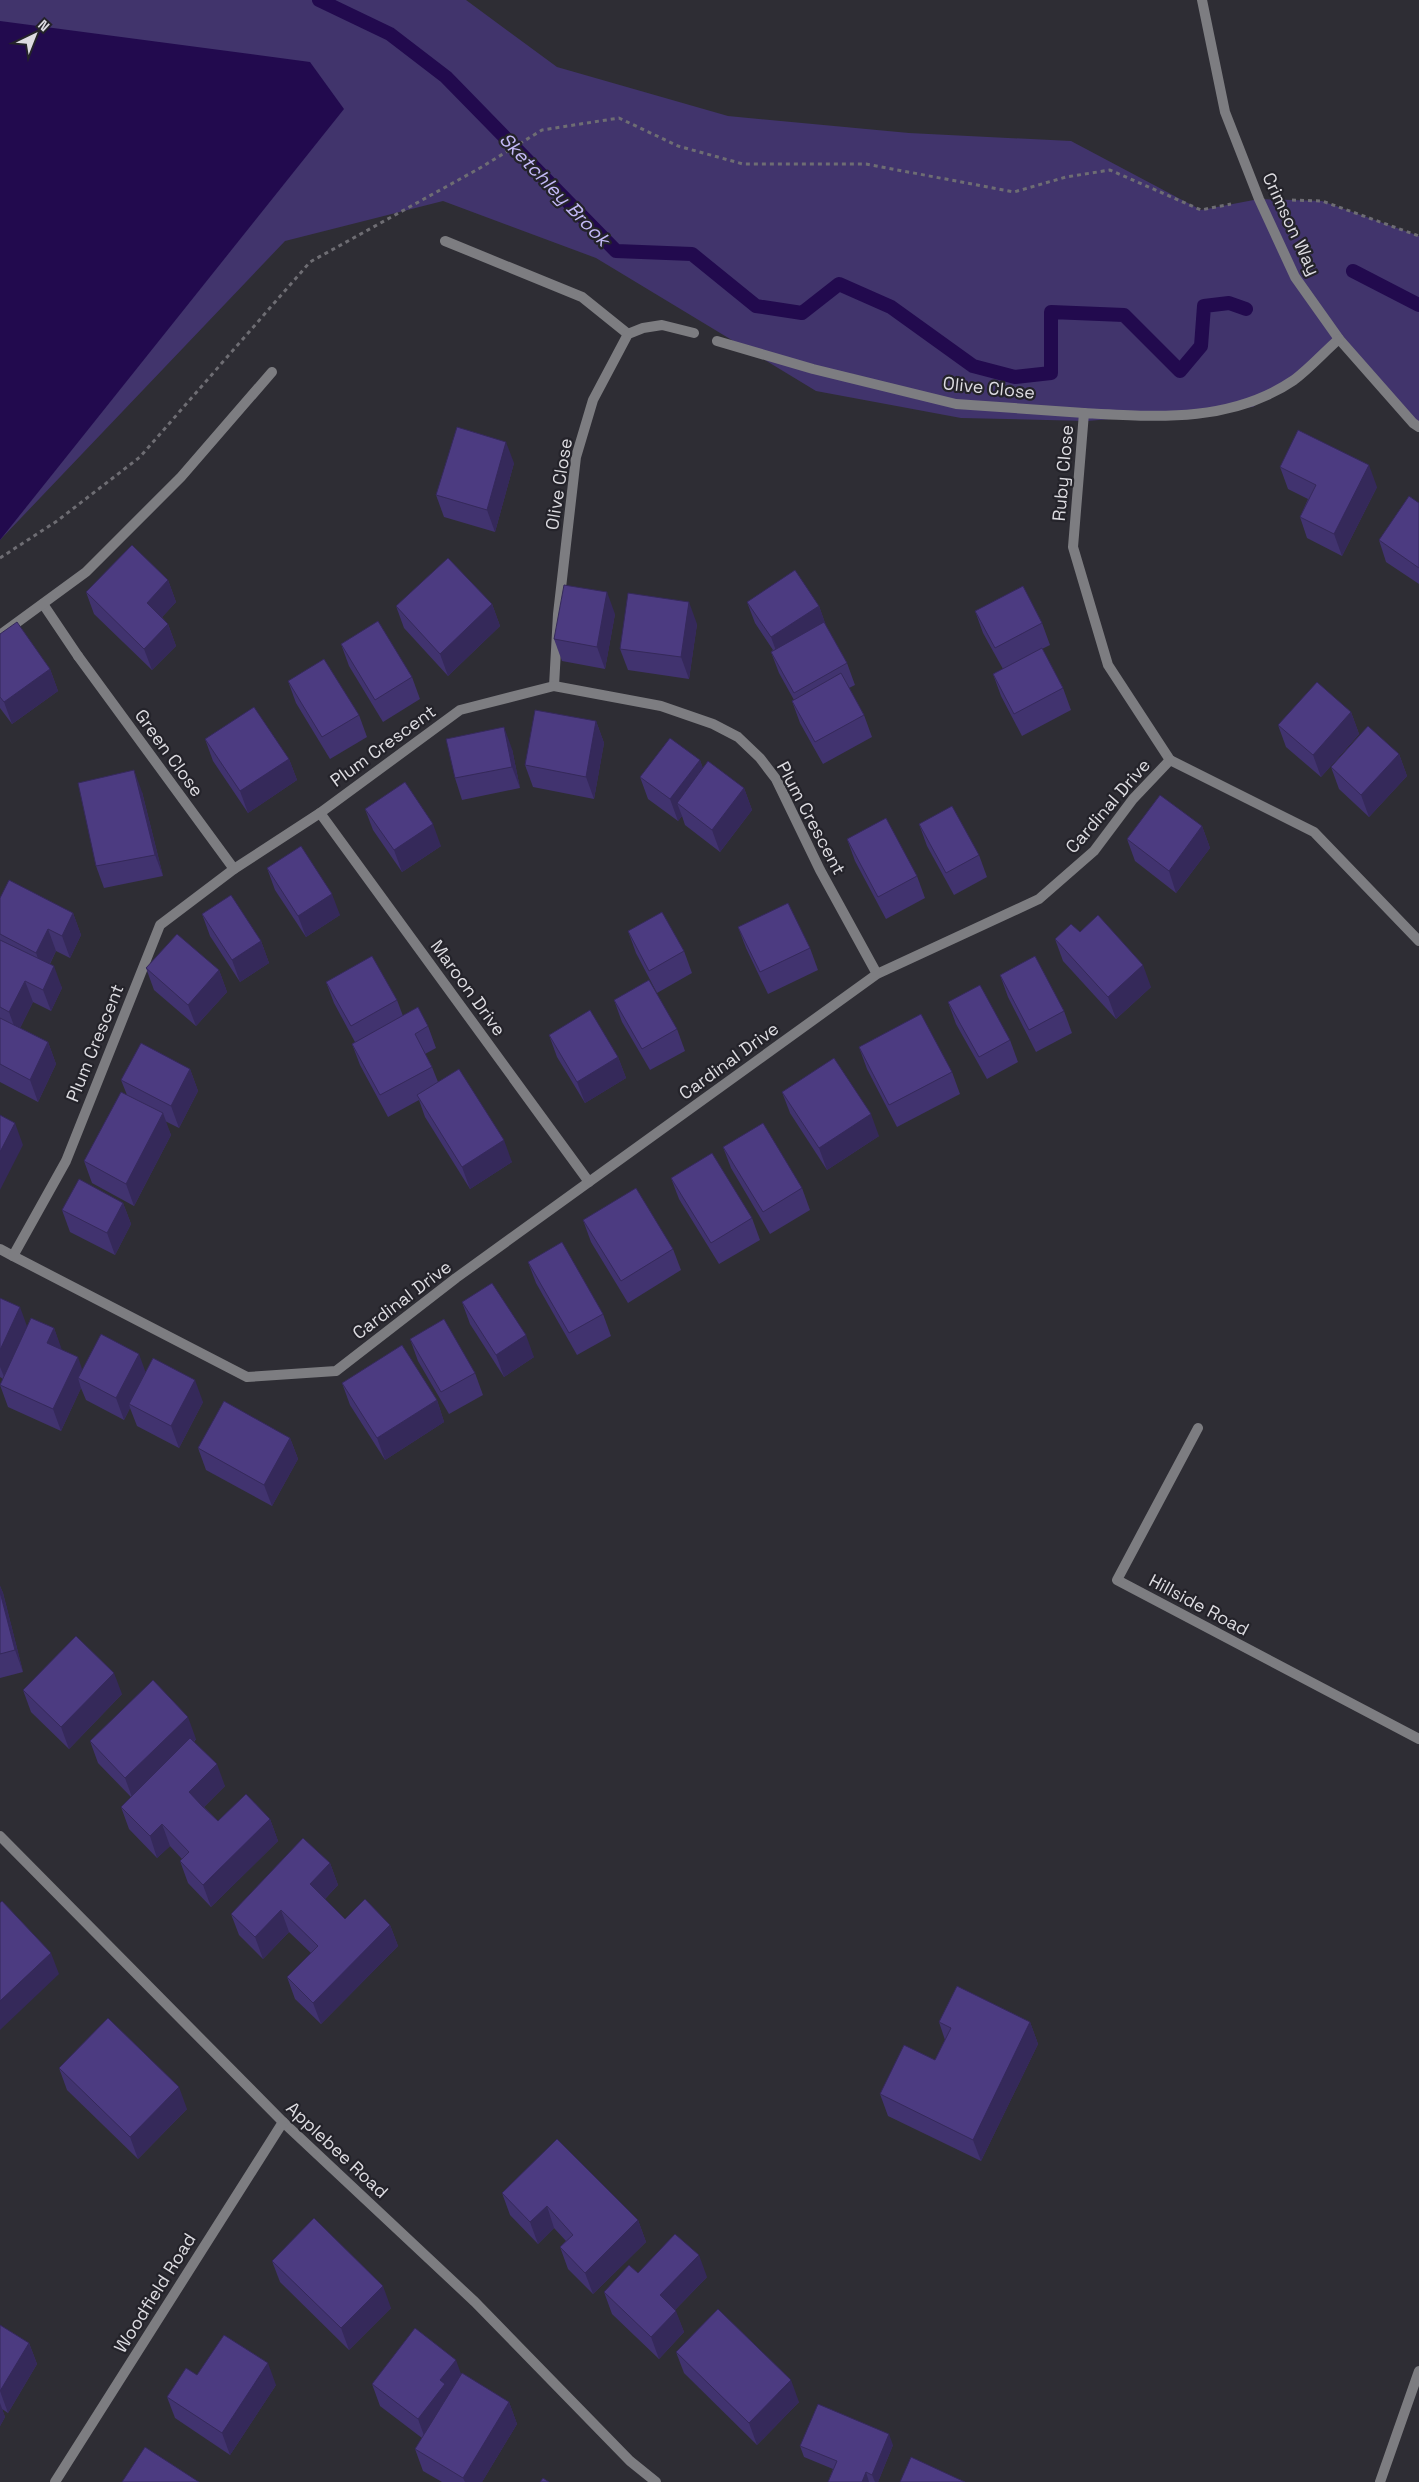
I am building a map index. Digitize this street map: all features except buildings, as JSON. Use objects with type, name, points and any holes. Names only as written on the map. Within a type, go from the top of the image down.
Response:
[{"type":"street","name":"Crimson Way","points":[[1202,0],[1226,112],[1259,199],[1295,277],[1339,339],[1413,423],[1419,427]]},
{"type":"street","points":[[445,241],[582,297],[628,334],[643,328],[662,325],[694,334]]},
{"type":"street","name":"Olive Close","points":[[554,686],[558,614],[576,458],[593,400],[628,334]]},
{"type":"street","name":"Ruby Close","points":[[1170,760],[1108,665],[1073,547],[1084,413],[1169,417],[1238,408],[1270,394],[1295,379],[1339,339]]},
{"type":"street","name":"Olive Close","points":[[717,341],[813,369],[956,404],[1084,413]]},
{"type":"street","points":[[0,635],[86,572],[181,477],[272,372]]},
{"type":"street","name":"Green Close","points":[[43,604],[78,656],[234,869]]},
{"type":"street","name":"Plum Crescent","points":[[13,1256],[66,1160],[160,926],[234,869],[320,813],[460,710],[554,686],[661,706],[713,724],[738,737],[760,758],[776,778],[820,870],[877,974]]},
{"type":"street","name":"Cardinal Drive","points":[[0,1249],[247,1377],[336,1371],[456,1278],[877,974],[1039,899],[1094,851],[1133,799],[1170,760],[1314,832],[1419,941]]},
{"type":"street","name":"Maroon Drive","points":[[320,813],[589,1182]]},
{"type":"street","name":"Hillside Road","points":[[1198,1428],[1117,1580],[1419,1739]]},
{"type":"street","name":"Applebee Road","points":[[0,1836],[283,2122],[475,2302],[630,2460],[656,2482]]},
{"type":"street","name":"Woodfield Road","points":[[55,2482],[283,2122]]},
{"type":"street","points":[[1380,2482],[1419,2370]]},
{"type":"path","points":[[0,558],[57,521],[140,457],[310,262],[480,168],[542,130],[619,118],[678,146],[743,164],[866,164],[1014,192],[1066,177],[1110,170],[1201,210],[1259,199],[1322,201],[1419,236]]},
{"type":"shaded area","points":[[0,0],[466,0],[557,67],[728,116],[909,133],[1071,141],[1201,210],[1259,199],[1322,201],[1419,236],[1419,427],[1339,339],[1253,407],[1087,421],[961,418],[816,391],[596,258],[443,201],[285,241],[0,540]]},
{"type":"shaded area","points":[[0,21],[310,62],[344,109],[0,540]]},
{"type":"waterway","name":"Sketchley Brook","points":[[319,0],[390,34],[446,77],[616,251],[692,254],[756,306],[802,313],[839,284],[891,307],[973,366],[1015,377],[1051,373],[1051,312],[1124,315],[1180,371],[1201,346],[1204,306],[1229,303],[1246,309]]},
{"type":"waterway","name":"Sketchley Brook","points":[[1353,271],[1419,305]]}]
